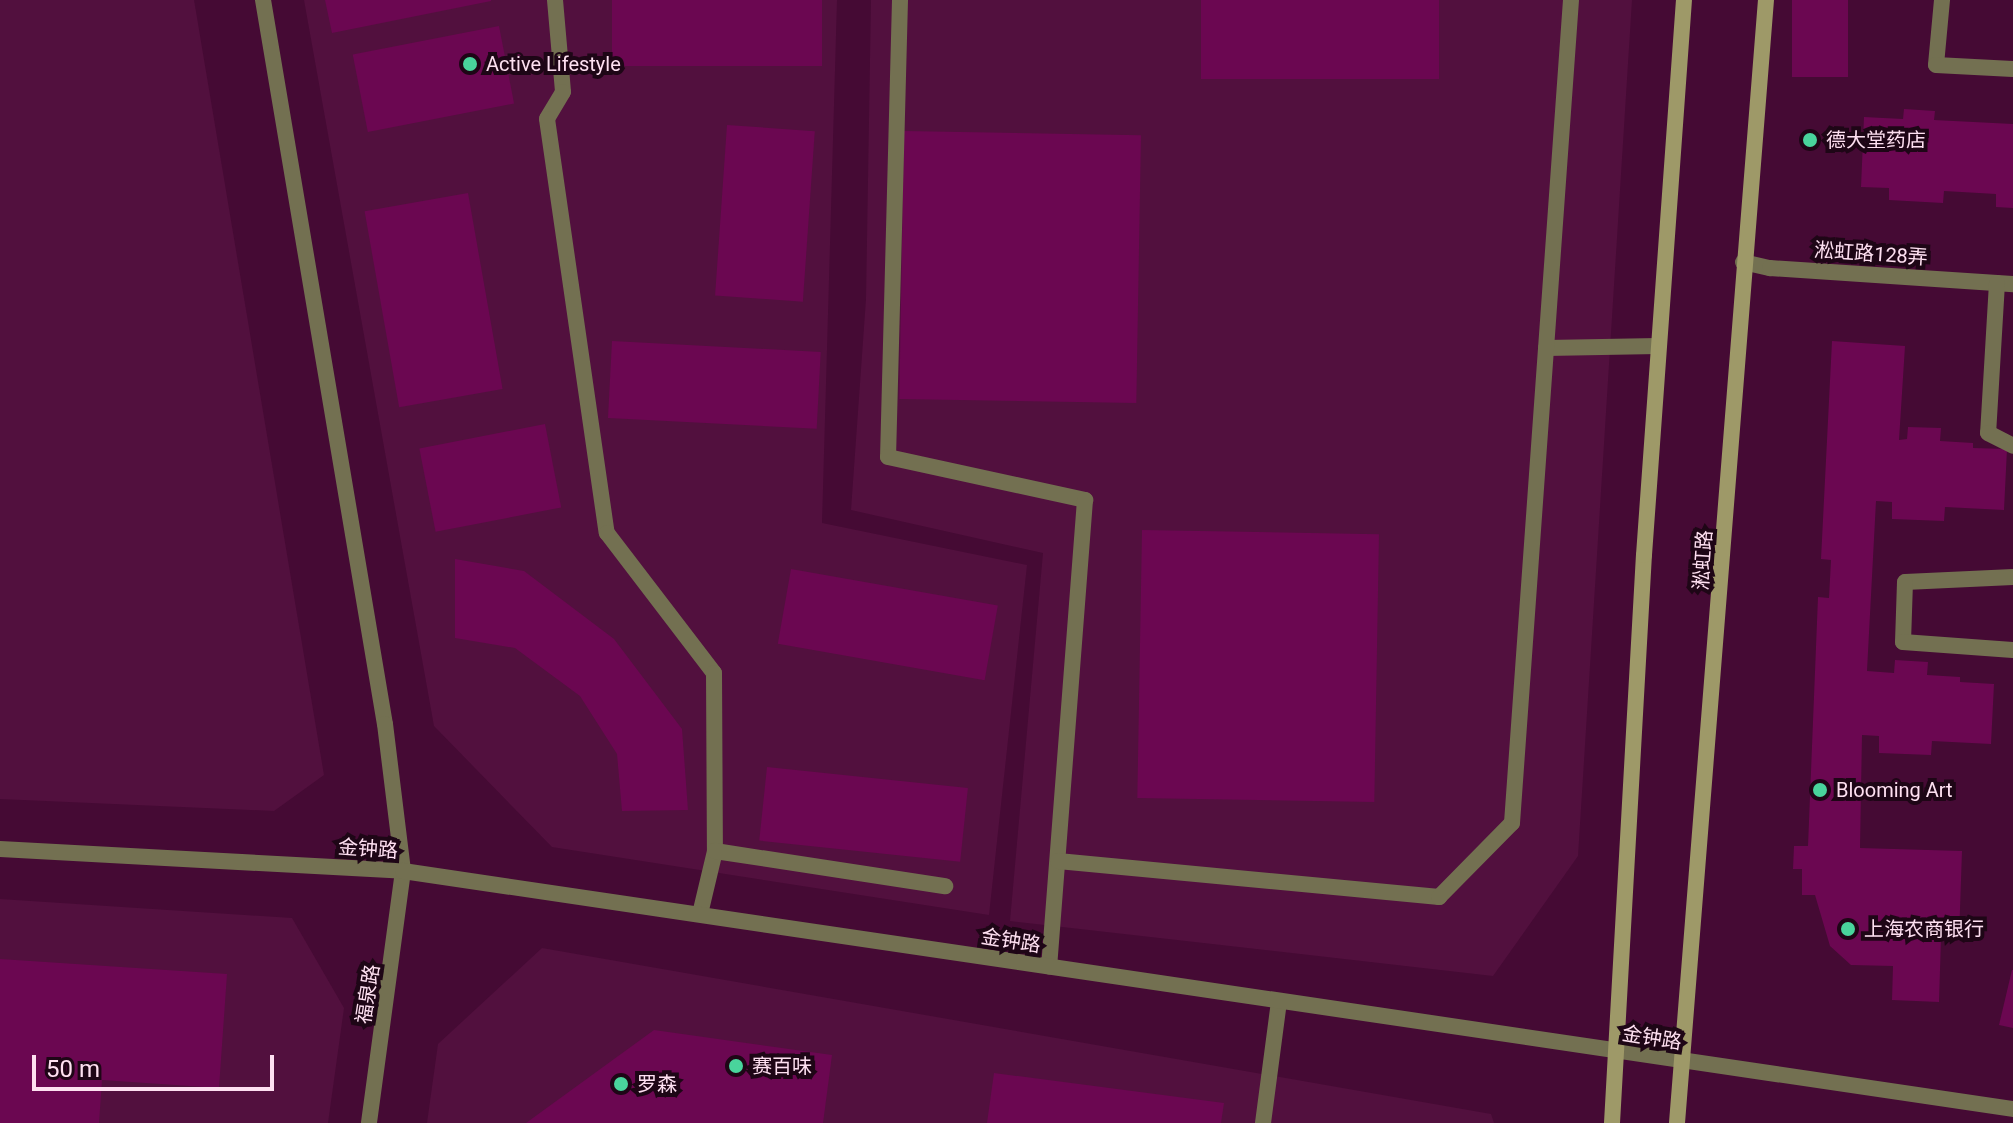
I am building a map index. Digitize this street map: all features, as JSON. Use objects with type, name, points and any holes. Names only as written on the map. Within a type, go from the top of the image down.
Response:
[{"type":"main road","points":[[1612,1123],[1658,346],[1684,0]]},
{"type":"main road","name":"淞虹路","points":[[1677,1123],[1766,0]]},
{"type":"street","name":"福泉路","points":[[263,0],[385,724],[403,871],[369,1123]]},
{"type":"street","points":[[555,0],[563,92],[547,119],[607,533],[714,673],[715,851],[700,914]]},
{"type":"street","points":[[900,0],[888,457],[1085,500],[1049,967]]},
{"type":"street","points":[[1058,861],[1439,897],[1512,823],[1571,0]]},
{"type":"street","points":[[1942,0],[1936,65],[2013,69]]},
{"type":"street","name":"淞虹路128弄","points":[[1743,262],[1770,268],[2005,284],[1988,433],[2013,446]]},
{"type":"street","points":[[1546,348],[1658,346]]},
{"type":"street","points":[[2013,577],[1905,582],[1903,642],[2013,650]]},
{"type":"street","name":"金钟路","points":[[0,849],[403,871],[1683,1063],[2013,1109]]},
{"type":"street","points":[[715,851],[945,886]]},
{"type":"street","points":[[1263,1123],[1279,1002]]},
{"type":"shaded area","points":[[0,0],[194,0],[324,775],[274,811],[0,799]]},
{"type":"shaded area","points":[[304,0],[837,0],[822,523],[1027,565],[989,915],[552,847],[434,726]]},
{"type":"shaded area","points":[[871,0],[1632,0],[1578,856],[1493,976],[1010,921],[1043,553],[851,510],[866,299]]},
{"type":"shaded area","points":[[0,899],[292,918],[344,1008],[328,1123],[0,1123]]},
{"type":"shaded area","points":[[542,948],[1491,1114],[1494,1123],[427,1123],[438,1044]]},
{"type":"building","points":[[325,0],[491,0],[491,1],[332,33]]},
{"type":"building","points":[[612,0],[822,0],[822,66],[612,66]]},
{"type":"building","points":[[1201,0],[1439,0],[1439,79],[1201,79]]},
{"type":"building","points":[[1792,0],[1848,0],[1848,77],[1792,77]]},
{"type":"building","points":[[499,26],[514,104],[368,132],[353,54]]},
{"type":"building","points":[[1904,109],[1935,111],[1934,120],[2013,124],[2013,208],[1996,207],[1996,194],[1944,191],[1943,203],[1889,200],[1889,188],[1861,187],[1864,117],[1903,119]]},
{"type":"building","points":[[727,125],[815,131],[803,302],[715,296]]},
{"type":"building","points":[[904,131],[1141,135],[1136,403],[899,399]]},
{"type":"building","points":[[468,193],[503,389],[399,407],[365,211]]},
{"type":"building","points":[[612,341],[821,352],[817,429],[608,418]]},
{"type":"building","points":[[1832,341],[1905,346],[1899,440],[1907,439],[1908,427],[1941,428],[1940,441],[1973,443],[1973,448],[2007,449],[2004,510],[1945,507],[1944,521],[1892,519],[1892,502],[1876,501],[1867,671],[1894,673],[1895,660],[1928,662],[1927,675],[1960,677],[1960,682],[1994,684],[1991,744],[1932,741],[1931,755],[1879,753],[1879,736],[1862,735],[1860,848],[1962,851],[1959,938],[1941,938],[1939,1002],[1892,1000],[1893,966],[1851,965],[1830,946],[1815,895],[1802,895],[1802,869],[1793,869],[1794,846],[1808,846],[1818,597],[1829,598],[1831,560],[1821,559]]},
{"type":"building","points":[[545,424],[561,507],[436,532],[419,448]]},
{"type":"building","points":[[1142,530],[1379,534],[1374,802],[1137,798]]},
{"type":"building","points":[[455,559],[524,571],[614,639],[682,729],[688,810],[622,811],[617,754],[580,696],[515,648],[455,638]]},
{"type":"building","points":[[791,569],[998,605],[985,680],[778,644]]},
{"type":"building","points":[[767,767],[968,788],[960,862],[759,841]]},
{"type":"building","points":[[0,959],[227,974],[219,1088],[102,1080],[99,1123],[0,1123]]},
{"type":"building","points":[[2013,970],[2013,1028],[1999,1025]]},
{"type":"building","points":[[654,1030],[832,1055],[823,1123],[526,1123]]},
{"type":"building","points":[[994,1073],[1224,1103],[1221,1123],[987,1123]]},
{"type":"place","name":"Active Lifestyle","points":[[470,64]]},
{"type":"place","name":"德大堂药店","points":[[1810,140]]},
{"type":"place","name":"Blooming Art","points":[[1820,790]]},
{"type":"place","name":"上海农商银行","points":[[1848,929]]},
{"type":"place","name":"赛百味","points":[[736,1066]]},
{"type":"place","name":"罗森","points":[[621,1084]]}]
